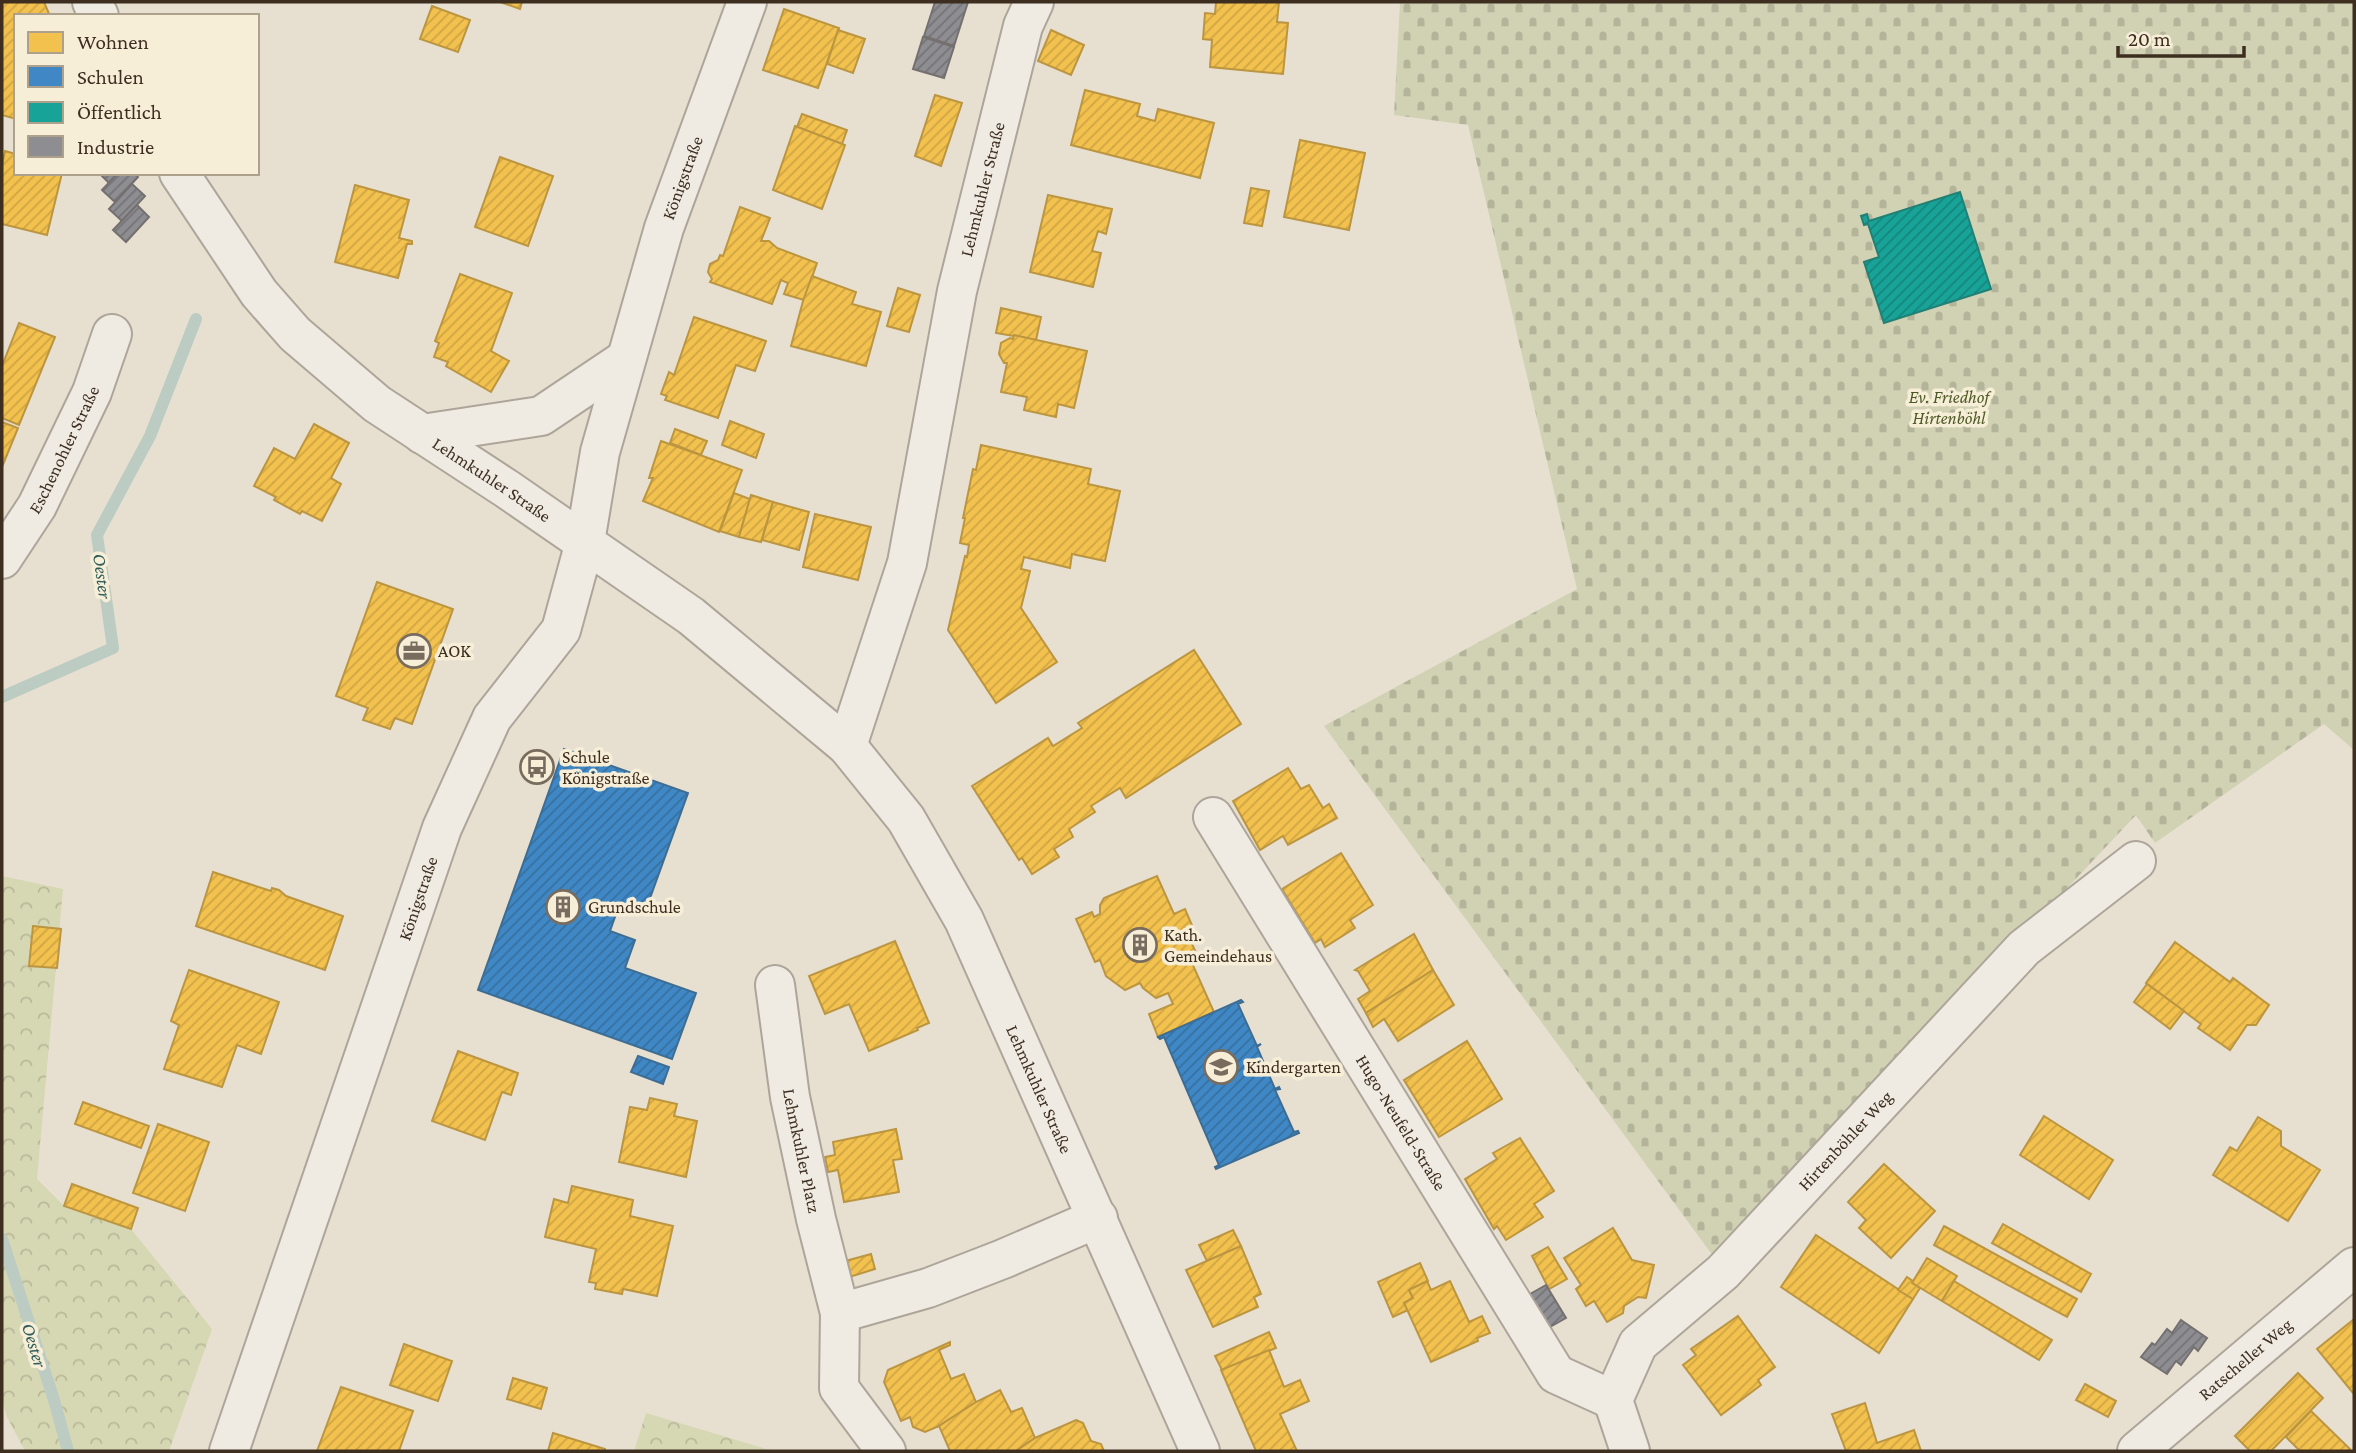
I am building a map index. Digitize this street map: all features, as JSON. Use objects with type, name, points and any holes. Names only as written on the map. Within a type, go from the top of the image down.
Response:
[{"type":"street","name":"Königstraße","points":[[229,1451],[442,828],[492,718],[561,631],[585,542],[600,452],[664,228],[747,2]]},
{"type":"street","name":"Lehmkuhler Straße","points":[[847,746],[908,563],[957,291],[1023,26],[1034,2]]},
{"type":"street","name":"Lehmkuhler Straße","points":[[181,175],[259,293],[295,334],[377,404],[691,616],[847,746],[906,819],[964,920],[1200,1451]]},
{"type":"street","name":"Eschenohler Straße","points":[[2,559],[37,506],[92,391],[112,334]]},
{"type":"street","points":[[422,434],[541,416],[626,359]]},
{"type":"street","name":"Hugo-Neufeld-Straße","points":[[1213,817],[1556,1374],[1613,1401]]},
{"type":"street","name":"Hirtenböhler Weg","points":[[1613,1401],[1638,1344],[1723,1272],[2024,948],[2136,860]]},
{"type":"street","name":"Lehmkuhler Platz","points":[[775,985],[790,1097],[816,1219],[841,1313],[839,1388],[886,1451]]},
{"type":"street","points":[[841,1313],[928,1288],[1027,1250],[1097,1218]]},
{"type":"street","name":"Ratscheller Weg","points":[[2137,1451],[2354,1267]]},
{"type":"street","points":[[1613,1401],[1630,1451]]},
{"type":"green space","name":"Ev. Friedhof Hirtenböhl","points":[[1400,2],[2354,2],[2354,750],[2324,724],[2155,843],[2136,815],[1716,1260],[1324,726],[1577,589],[1468,125],[1394,115]]},
{"type":"green space","points":[[2,876],[63,889],[37,1179],[64,1206],[131,1229],[212,1329],[169,1451],[25,1451],[7,1417],[2,1401]]},
{"type":"green space","points":[[646,1413],[773,1451],[634,1451]]},
{"type":"building: Wohnen","points":[[2,2],[44,2],[49,14],[14,14],[14,118],[2,115]]},
{"type":"building: Wohnen","points":[[500,2],[522,2],[520,9]]},
{"type":"building: Wohnen","points":[[1216,2],[1279,2],[1277,22],[1288,23],[1283,74],[1210,67],[1212,40],[1203,39],[1205,13],[1215,14]]},
{"type":"building: Wohnen","points":[[432,6],[470,20],[458,52],[420,39]]},
{"type":"building: Wohnen","points":[[784,9],[839,28],[818,88],[763,70]]},
{"type":"building: Wohnen","points":[[838,30],[865,39],[853,73],[827,64]]},
{"type":"building: Wohnen","points":[[1051,30],[1084,45],[1071,75],[1038,61]]},
{"type":"building: Wohnen","points":[[1085,90],[1140,104],[1137,116],[1155,121],[1158,109],[1214,123],[1200,178],[1071,145]]},
{"type":"building: Wohnen","points":[[935,95],[962,103],[941,166],[915,156]]},
{"type":"building: Wohnen","points":[[802,114],[847,130],[842,144],[797,127]]},
{"type":"building: Wohnen","points":[[795,126],[845,145],[822,209],[773,190]]},
{"type":"building: Wohnen","points":[[1300,140],[1365,153],[1349,230],[1284,217]]},
{"type":"building: Wohnen","points":[[5,151],[14,153],[14,175],[62,175],[47,235],[2,224],[2,165]]},
{"type":"building: Wohnen","points":[[500,157],[553,176],[528,246],[475,227]]},
{"type":"building: Wohnen","points":[[355,185],[409,200],[399,238],[412,241],[412,244],[407,244],[398,278],[335,262]]},
{"type":"building: Wohnen","points":[[1251,188],[1269,191],[1262,226],[1244,223]]},
{"type":"building: Wohnen","points":[[1048,195],[1112,209],[1106,234],[1098,231],[1092,251],[1101,253],[1093,287],[1030,272]]},
{"type":"building: Wohnen","points":[[740,207],[770,218],[761,241],[769,241],[777,248],[817,263],[804,300],[784,294],[788,283],[781,280],[772,304],[710,282],[710,264],[718,260],[720,255],[723,256]]},
{"type":"building: Wohnen","points":[[460,274],[512,293],[491,351],[509,361],[491,392],[446,366],[448,362],[434,357],[439,343],[435,341]]},
{"type":"building: Wohnen","points":[[812,276],[856,292],[852,304],[881,312],[866,366],[791,346]]},
{"type":"building: Wohnen","points":[[898,288],[920,295],[909,332],[887,326]]},
{"type":"building: Wohnen","points":[[1001,308],[1041,317],[1036,340],[996,333]]},
{"type":"building: Wohnen","points":[[694,317],[766,341],[755,371],[736,365],[718,418],[665,400],[667,396],[661,394],[669,372],[674,375]]},
{"type":"building: Wohnen","points":[[19,323],[55,337],[19,425],[2,418],[2,366]]},
{"type":"building: Wohnen","points":[[1014,335],[1087,351],[1074,408],[1058,404],[1056,417],[1024,410],[1027,397],[1001,392],[1007,363],[1004,363],[999,354],[1001,343],[1013,339]]},
{"type":"building: Wohnen","points":[[730,421],[764,434],[756,458],[722,445]]},
{"type":"building: Wohnen","points":[[2,422],[18,428],[2,467]]},
{"type":"building: Wohnen","points":[[314,424],[349,443],[331,478],[341,484],[322,521],[302,511],[300,514],[254,486],[274,448],[295,459]]},
{"type":"building: Wohnen","points":[[675,429],[707,441],[701,455],[670,443]]},
{"type":"building: Wohnen","points":[[661,441],[742,470],[719,532],[643,501],[653,478],[649,478]]},
{"type":"building: Wohnen","points":[[981,445],[1091,469],[1088,484],[1120,491],[1105,561],[1072,554],[1070,568],[1024,557],[1021,569],[1030,571],[1021,608],[1057,662],[996,703],[948,630],[965,556],[967,557],[969,545],[960,543],[963,518]]},
{"type":"building: Wohnen","points":[[734,493],[750,499],[739,537],[720,531]]},
{"type":"building: Wohnen","points":[[751,495],[773,502],[761,542],[739,537]]},
{"type":"building: Wohnen","points":[[773,502],[809,512],[799,550],[762,540]]},
{"type":"building: Wohnen","points":[[815,514],[871,527],[858,580],[803,567]]},
{"type":"building: Wohnen","points":[[377,582],[453,609],[412,724],[395,718],[390,729],[363,720],[368,708],[336,696]]},
{"type":"building: Wohnen","points":[[1194,650],[1241,724],[1126,798],[1120,788],[1091,806],[1095,812],[1069,829],[1073,837],[1054,849],[1059,857],[1032,874],[1022,858],[1019,860],[972,786],[1048,738],[1053,746],[1082,728],[1078,723]]},
{"type":"building: Wohnen","points":[[1288,768],[1301,789],[1309,785],[1323,808],[1329,804],[1337,818],[1288,845],[1283,836],[1260,850],[1233,801]]},
{"type":"building: Wohnen","points":[[1341,853],[1373,905],[1350,920],[1355,928],[1325,947],[1321,939],[1315,943],[1282,889]]},
{"type":"building: Wohnen","points":[[213,872],[271,891],[272,888],[279,890],[286,896],[343,916],[325,970],[196,926]]},
{"type":"building: Wohnen","name":"Kath. Gemeindehaus","points":[[1157,876],[1174,914],[1185,909],[1194,930],[1187,933],[1198,957],[1191,961],[1214,1012],[1158,1037],[1149,1014],[1173,1004],[1168,993],[1156,998],[1140,983],[1125,990],[1106,976],[1100,960],[1095,962],[1076,919],[1092,912],[1094,917],[1100,914],[1100,905],[1104,898]]},
{"type":"building: Wohnen","points":[[33,926],[61,929],[57,968],[29,966]]},
{"type":"building: Wohnen","points":[[1414,934],[1433,970],[1366,1013],[1358,999],[1370,991],[1355,970]]},
{"type":"building: Wohnen","points":[[895,941],[929,1023],[869,1051],[849,1004],[825,1014],[809,976]]},
{"type":"building: Wohnen","points":[[2175,942],[2230,982],[2233,978],[2269,1005],[2256,1025],[2247,1025],[2230,1050],[2198,1028],[2201,1024],[2146,983]]},
{"type":"building: Wohnen","points":[[189,970],[279,1002],[261,1054],[237,1045],[222,1087],[164,1069],[179,1025],[171,1021]]},
{"type":"building: Wohnen","points":[[1433,970],[1454,1005],[1398,1041],[1384,1019],[1373,1027],[1366,1013]]},
{"type":"building: Wohnen","points":[[2147,984],[2184,1011],[2170,1029],[2134,1002]]},
{"type":"building: Wohnen","points":[[1467,1041],[1502,1099],[1439,1137],[1404,1080]]},
{"type":"building: Wohnen","points":[[458,1051],[518,1073],[511,1095],[502,1092],[485,1140],[432,1121]]},
{"type":"building: Wohnen","points":[[650,1098],[677,1104],[674,1116],[697,1121],[686,1177],[619,1162],[630,1107],[647,1110]]},
{"type":"building: Wohnen","points":[[83,1102],[149,1126],[141,1148],[75,1124]]},
{"type":"building: Wohnen","points":[[2044,1116],[2113,1160],[2089,1199],[2020,1155]]},
{"type":"building: Wohnen","points":[[2258,1117],[2281,1131],[2281,1146],[2320,1170],[2288,1221],[2213,1175],[2230,1147],[2237,1151]]},
{"type":"building: Wohnen","points":[[158,1124],[209,1142],[185,1211],[133,1193]]},
{"type":"building: Wohnen","points":[[896,1129],[902,1159],[893,1160],[899,1192],[844,1202],[838,1170],[828,1172],[825,1157],[835,1155],[833,1142]]},
{"type":"building: Wohnen","points":[[1520,1138],[1554,1191],[1534,1204],[1543,1217],[1506,1240],[1497,1226],[1494,1229],[1465,1179],[1497,1159],[1493,1153]]},
{"type":"building: Wohnen","points":[[1884,1164],[1935,1211],[1891,1258],[1859,1228],[1866,1220],[1848,1202]]},
{"type":"building: Wohnen","points":[[72,1184],[138,1208],[131,1229],[64,1206]]},
{"type":"building: Wohnen","points":[[572,1186],[633,1200],[630,1216],[673,1226],[657,1296],[623,1289],[622,1294],[595,1289],[596,1283],[589,1282],[596,1249],[545,1237],[554,1199],[568,1203]]},
{"type":"building: Wohnen","points":[[2003,1224],[2091,1274],[2081,1292],[1992,1243]]},
{"type":"building: Wohnen","points":[[1944,1226],[2077,1299],[2067,1317],[1934,1245]]},
{"type":"building: Wohnen","points":[[1613,1228],[1632,1260],[1654,1265],[1646,1298],[1638,1297],[1624,1306],[1623,1313],[1607,1322],[1594,1301],[1586,1306],[1576,1289],[1581,1285],[1564,1258]]},
{"type":"building: Wohnen","points":[[1233,1230],[1241,1246],[1207,1261],[1199,1245]]},
{"type":"building: Wohnen","points":[[1816,1235],[1913,1299],[1879,1353],[1781,1287]]},
{"type":"building: Wohnen","points":[[1241,1246],[1261,1294],[1254,1297],[1258,1307],[1213,1327],[1186,1270]]},
{"type":"building: Wohnen","points":[[1548,1247],[1567,1279],[1549,1289],[1532,1256]]},
{"type":"building: Wohnen","points":[[871,1254],[875,1269],[843,1279],[838,1263]]},
{"type":"building: Wohnen","points":[[1927,1258],[1957,1276],[1942,1301],[1912,1283]]},
{"type":"building: Wohnen","points":[[1420,1263],[1428,1281],[1409,1290],[1413,1298],[1404,1303],[1408,1310],[1393,1317],[1378,1282]]},
{"type":"building: Wohnen","points":[[1907,1277],[1920,1288],[1913,1299],[1898,1290]]},
{"type":"building: Wohnen","points":[[1427,1281],[1431,1290],[1450,1281],[1469,1322],[1482,1316],[1490,1333],[1431,1362],[1404,1303],[1413,1298],[1409,1290]]},
{"type":"building: Wohnen","points":[[1954,1281],[2052,1340],[2039,1360],[1942,1301]]},
{"type":"building: Wohnen","points":[[1738,1316],[1775,1367],[1758,1380],[1761,1385],[1721,1415],[1683,1365],[1696,1355],[1691,1349]]},
{"type":"building: Wohnen","points":[[2354,1319],[2354,1392],[2353,1393],[2317,1349]]},
{"type":"building: Wohnen","points":[[1269,1332],[1276,1348],[1222,1370],[1215,1356]]},
{"type":"building: Wohnen","points":[[950,1342],[950,1345],[939,1350],[951,1379],[964,1374],[976,1402],[925,1432],[913,1427],[910,1417],[901,1421],[884,1382],[888,1370]]},
{"type":"building: Wohnen","points":[[404,1344],[452,1361],[438,1401],[390,1385]]},
{"type":"building: Wohnen","points":[[1269,1350],[1284,1387],[1300,1380],[1309,1401],[1280,1414],[1297,1451],[1256,1451],[1221,1370]]},
{"type":"building: Wohnen","points":[[2298,1373],[2323,1398],[2271,1451],[2250,1451],[2235,1436]]},
{"type":"building: Wohnen","points":[[513,1378],[547,1388],[541,1409],[507,1399]]},
{"type":"building: Wohnen","points":[[2085,1384],[2116,1401],[2108,1417],[2076,1400]]},
{"type":"building: Wohnen","points":[[341,1387],[413,1411],[399,1451],[317,1451]]},
{"type":"building: Wohnen","points":[[1000,1390],[1011,1412],[1022,1408],[1035,1438],[1016,1451],[950,1451],[939,1426]]},
{"type":"building: Wohnen","points":[[1865,1403],[1877,1443],[1914,1430],[1921,1451],[1846,1451],[1832,1414]]},
{"type":"building: Wohnen","points":[[2311,1411],[2350,1449],[2300,1451],[2286,1437]]},
{"type":"building: Wohnen","points":[[1076,1420],[1083,1423],[1091,1441],[1101,1444],[1104,1451],[1016,1451],[1035,1438]]},
{"type":"building: Wohnen","points":[[553,1433],[605,1449],[605,1451],[548,1451]]},
{"type":"building: Schulen","name":"Grundschule","points":[[564,749],[688,793],[645,912],[620,903],[610,931],[635,940],[625,968],[696,993],[672,1059],[478,990]]},
{"type":"building: Schulen","name":"Kindergarten","points":[[1241,1000],[1243,1002],[1238,1004],[1257,1046],[1261,1044],[1257,1047],[1275,1089],[1280,1089],[1275,1090],[1294,1132],[1299,1133],[1216,1169],[1219,1165],[1164,1037],[1158,1037]]},
{"type":"building: Schulen","points":[[638,1056],[669,1067],[663,1084],[631,1072]]},
{"type":"building: Öffentlich","points":[[1960,192],[1991,289],[1884,323],[1864,262],[1879,257],[1868,224],[1864,225],[1861,216],[1867,214],[1869,221]]},
{"type":"building: Industrie","points":[[935,2],[968,2],[954,46],[924,36]]},
{"type":"building: Industrie","points":[[923,37],[954,47],[944,78],[913,69]]},
{"type":"building: Industrie","points":[[101,175],[116,175],[109,183]]},
{"type":"building: Industrie","points":[[116,175],[138,177],[115,202],[102,190]]},
{"type":"building: Industrie","points":[[132,184],[145,196],[122,221],[109,209]]},
{"type":"building: Industrie","points":[[137,205],[149,217],[126,242],[113,230]]},
{"type":"building: Industrie","points":[[1546,1285],[1566,1318],[1550,1327],[1530,1294]]},
{"type":"building: Industrie","points":[[2181,1320],[2207,1338],[2198,1351],[2194,1347],[2181,1365],[2176,1361],[2167,1374],[2141,1357],[2167,1329],[2172,1333]]},
{"type":"waterway","name":"Oester","points":[[2,697],[113,648],[97,535],[150,436],[196,319]]},
{"type":"waterway","name":"Oester","points":[[2,1239],[68,1451]]},
{"type":"place","name":"AOK","points":[[414,651]]},
{"type":"place","name":"Schule Königstraße","points":[[537,767]]},
{"type":"place","name":"Grundschule","points":[[563,907]]},
{"type":"place","name":"Kath. Gemeindehaus","points":[[1140,945]]},
{"type":"place","name":"Kindergarten","points":[[1221,1067]]}]
